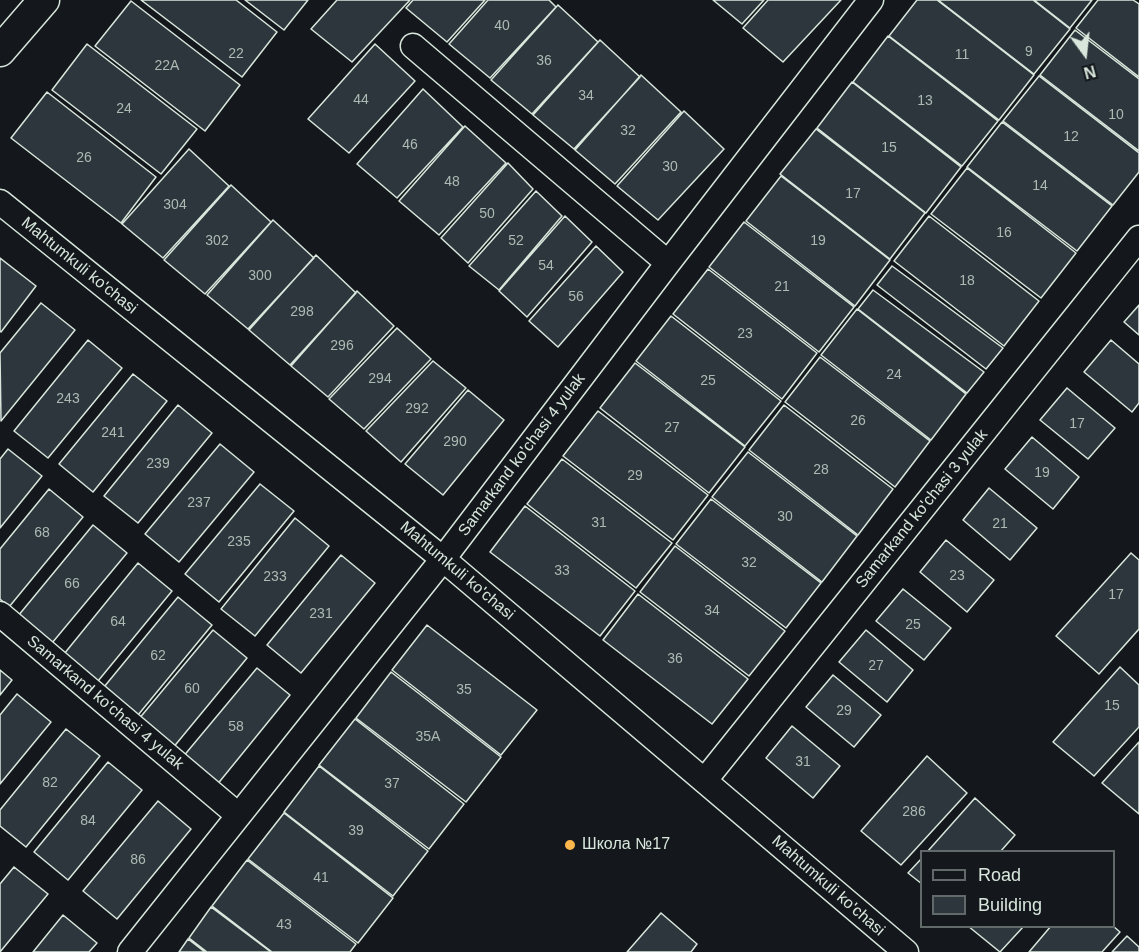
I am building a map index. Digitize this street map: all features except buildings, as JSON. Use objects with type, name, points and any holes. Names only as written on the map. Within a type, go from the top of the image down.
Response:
[{"type":"street","points":[[0,51],[44,0]]},
{"type":"street","name":"Samarkand ko'chasi 4 yulak","points":[[130,952],[443,559],[668,262],[871,0]]},
{"type":"street","points":[[412,46],[668,262]]},
{"type":"street","name":"Mahtumkuli ko'chasi","points":[[0,202],[443,559],[906,952]]},
{"type":"street","name":"Samarkand ko'chasi 3 yulak","points":[[705,780],[1139,238]]},
{"type":"street","name":"Samarkand ko'chasi 4 yulak","points":[[0,614],[238,815]]},
{"type":"place","name":"Школа №17","points":[[570,845]]}]
